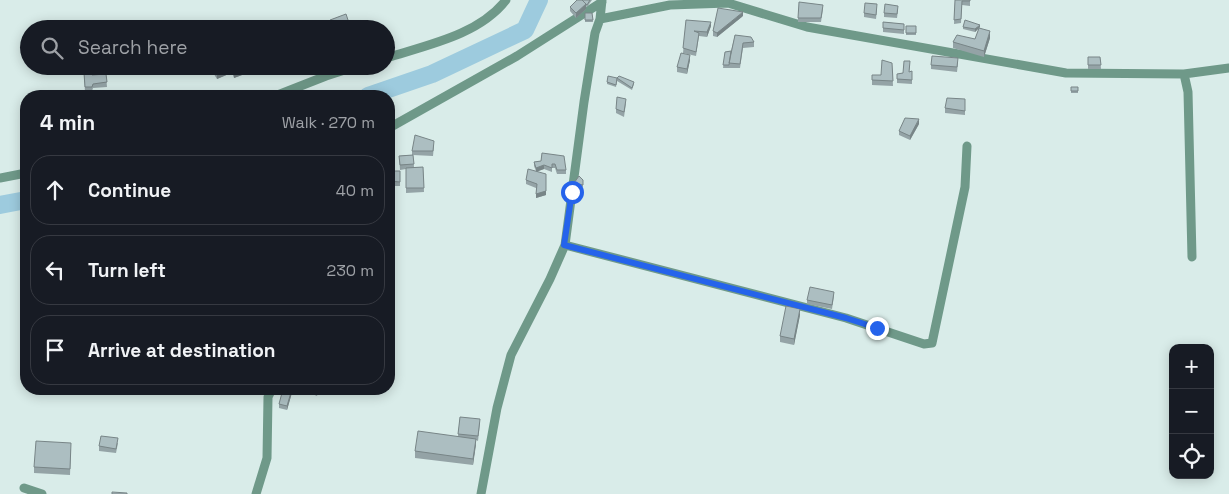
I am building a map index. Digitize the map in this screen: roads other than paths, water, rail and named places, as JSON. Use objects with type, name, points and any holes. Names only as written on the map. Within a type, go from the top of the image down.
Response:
[{"type":"street","points":[[395,55],[476,26],[498,11],[506,0]]},
{"type":"street","points":[[481,494],[497,408],[511,355],[550,279],[564,245],[585,94],[602,1]]},
{"type":"street","points":[[395,125],[517,56],[602,1]]},
{"type":"street","points":[[600,19],[670,6],[728,3],[807,28],[1066,73],[1184,74],[1229,68]]},
{"type":"street","points":[[1184,74],[1188,92],[1192,257]]},
{"type":"street","points":[[290,90],[329,75]]},
{"type":"street","points":[[564,245],[846,318],[924,344],[932,343],[965,187],[967,146]]},
{"type":"street","points":[[0,178],[20,174]]},
{"type":"street","points":[[256,494],[267,458],[269,395]]},
{"type":"street","points":[[24,488],[42,494]]},
{"type":"waterway","points":[[385,90],[432,74],[525,30],[539,0]]},
{"type":"waterway","points":[[0,205],[20,201]]}]
